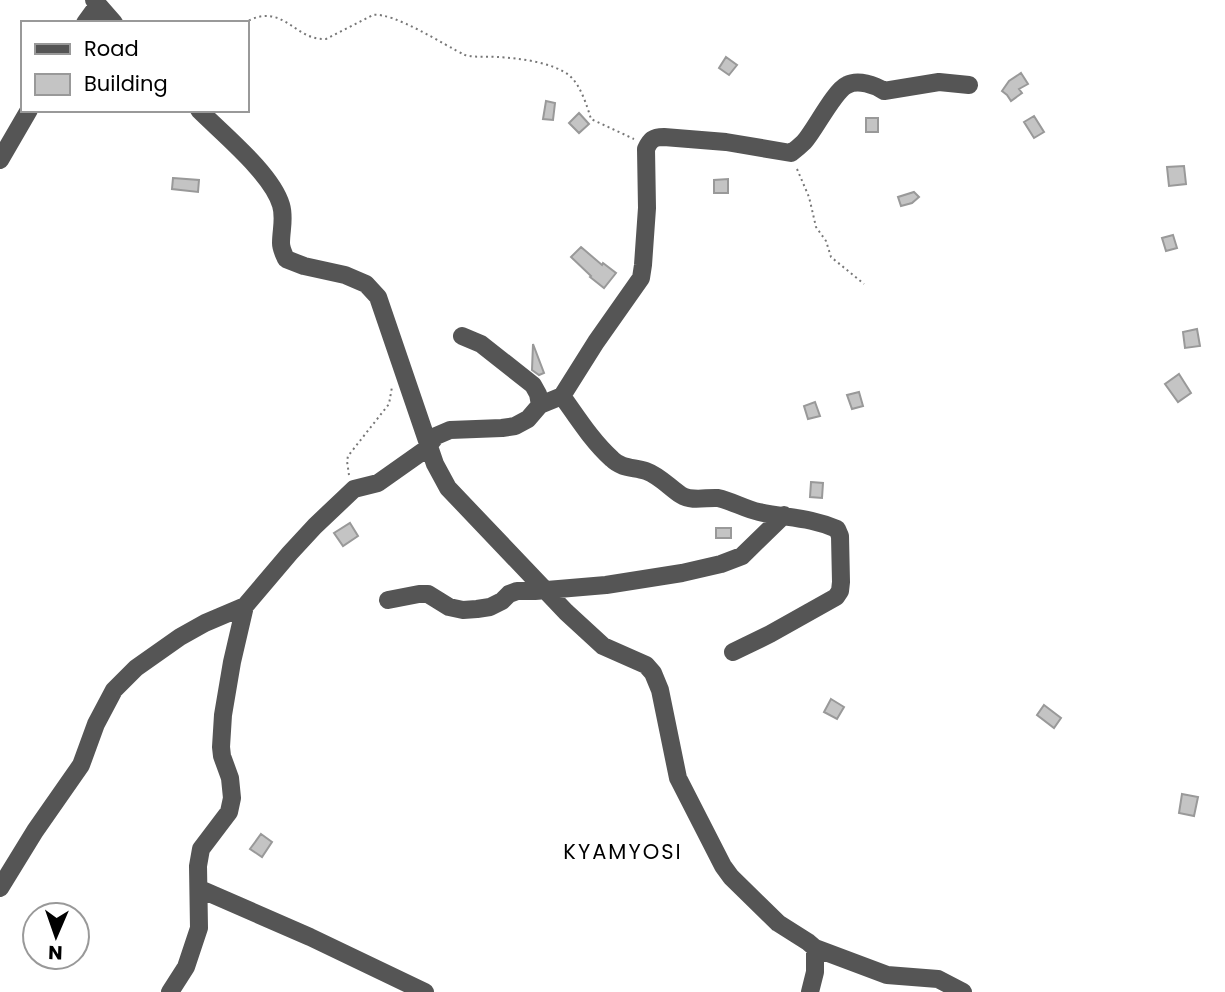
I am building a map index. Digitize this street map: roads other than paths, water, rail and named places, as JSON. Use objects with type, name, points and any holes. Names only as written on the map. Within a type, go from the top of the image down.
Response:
[{"type":"street","points":[[86,21],[96,2],[112,21]]},
{"type":"street","points":[[170,992],[187,967],[199,928],[198,866],[201,849],[229,812],[232,798],[230,778],[222,756],[221,737],[232,662],[245,606],[289,553],[354,489],[378,483],[429,446],[436,436],[450,430],[515,426],[528,419],[540,405],[562,396],[640,278],[647,208],[646,149],[649,142],[654,137],[664,137],[726,142],[791,153],[803,143],[847,85],[858,83],[877,86],[884,91],[939,82],[969,85]]},
{"type":"street","points":[[0,160],[28,112]]},
{"type":"street","points":[[201,112],[257,168],[279,198],[283,210],[280,246],[286,259],[345,275],[366,284],[378,297],[435,464],[447,488],[566,612],[603,646],[646,665],[653,673],[660,690],[678,778],[731,877],[778,923],[815,948],[887,975],[937,979],[963,992]]},
{"type":"street","points":[[462,335],[481,344],[533,386],[540,405]]},
{"type":"street","points":[[562,396],[589,434],[612,459],[621,466],[647,471],[683,496],[722,499],[757,512],[784,515],[837,529],[840,536],[840,592],[836,597],[733,652]]},
{"type":"street","points":[[388,600],[428,594],[449,607],[477,609],[490,607],[517,591],[649,580],[733,560],[751,549],[784,515]]},
{"type":"street","points":[[0,888],[35,831],[81,765],[96,724],[114,690],[136,668],[163,649],[205,623],[245,606]]},
{"type":"street","points":[[200,889],[425,992]]},
{"type":"street","points":[[810,992],[815,972],[815,948]]},
{"type":"district","name":"KYAMYOSI","points":[[623,852]]}]
